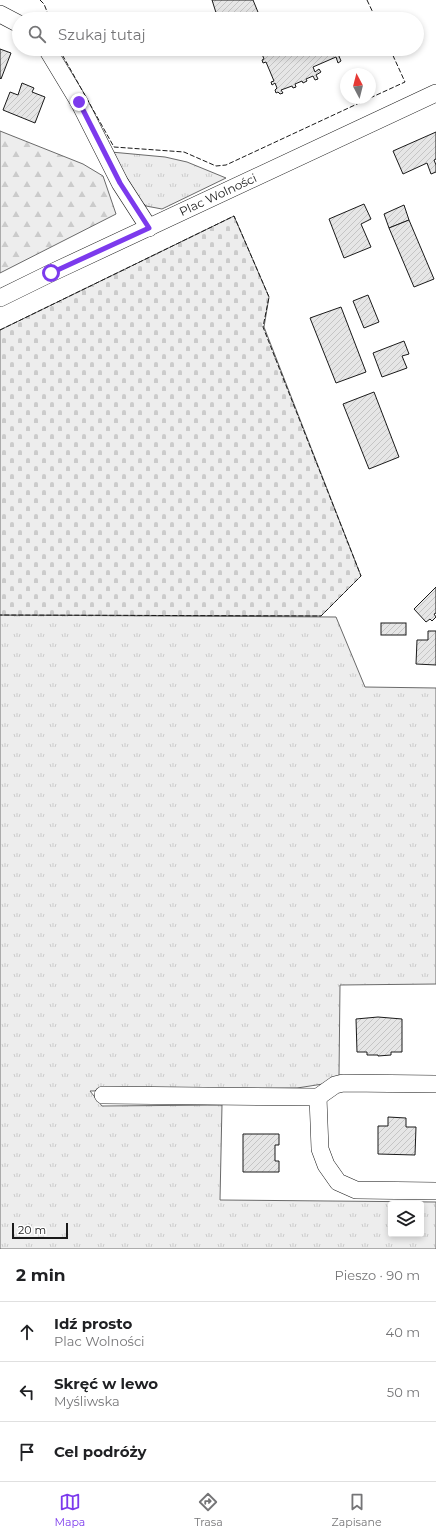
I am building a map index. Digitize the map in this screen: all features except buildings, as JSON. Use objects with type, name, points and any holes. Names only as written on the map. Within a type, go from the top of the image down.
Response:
[{"type":"street","points":[[0,14],[12,20]]},
{"type":"street","points":[[50,56],[79,102],[120,183],[149,228]]},
{"type":"street","name":"Plac Wolności","points":[[0,298],[436,93]]},
{"type":"street","points":[[103,1095],[318,1097],[335,1085],[343,1083],[436,1084]]},
{"type":"street","points":[[318,1097],[320,1150],[326,1165],[338,1182],[356,1190],[436,1191]]},
{"type":"green space","points":[[0,131],[83,164],[103,176],[116,214],[0,273]]},
{"type":"green space","points":[[111,152],[165,157],[187,162],[226,178],[162,209],[146,206],[141,201]]},
{"type":"green space","points":[[234,216],[269,297],[264,327],[361,576],[321,616],[0,615],[0,330]]},
{"type":"green space","points":[[0,615],[336,617],[365,687],[436,688],[436,984],[340,985],[339,1077],[323,1084],[297,1088],[90,1091],[102,1106],[222,1105],[220,1200],[388,1202],[388,1237],[424,1237],[424,1202],[436,1202],[436,1249],[0,1249]]},
{"type":"fence","points":[[40,0],[44,4],[47,12]]},
{"type":"fence","points":[[367,0],[373,12]]},
{"type":"fence","points":[[63,56],[114,147],[184,152],[216,166],[226,165],[357,104]]},
{"type":"fence","points":[[376,95],[405,82],[393,56]]},
{"type":"fence","points":[[0,330],[234,216],[269,297],[263,327],[361,576],[321,616],[0,615]]},
{"type":"route","points":[[51,273],[149,228],[120,183],[79,102]]}]
